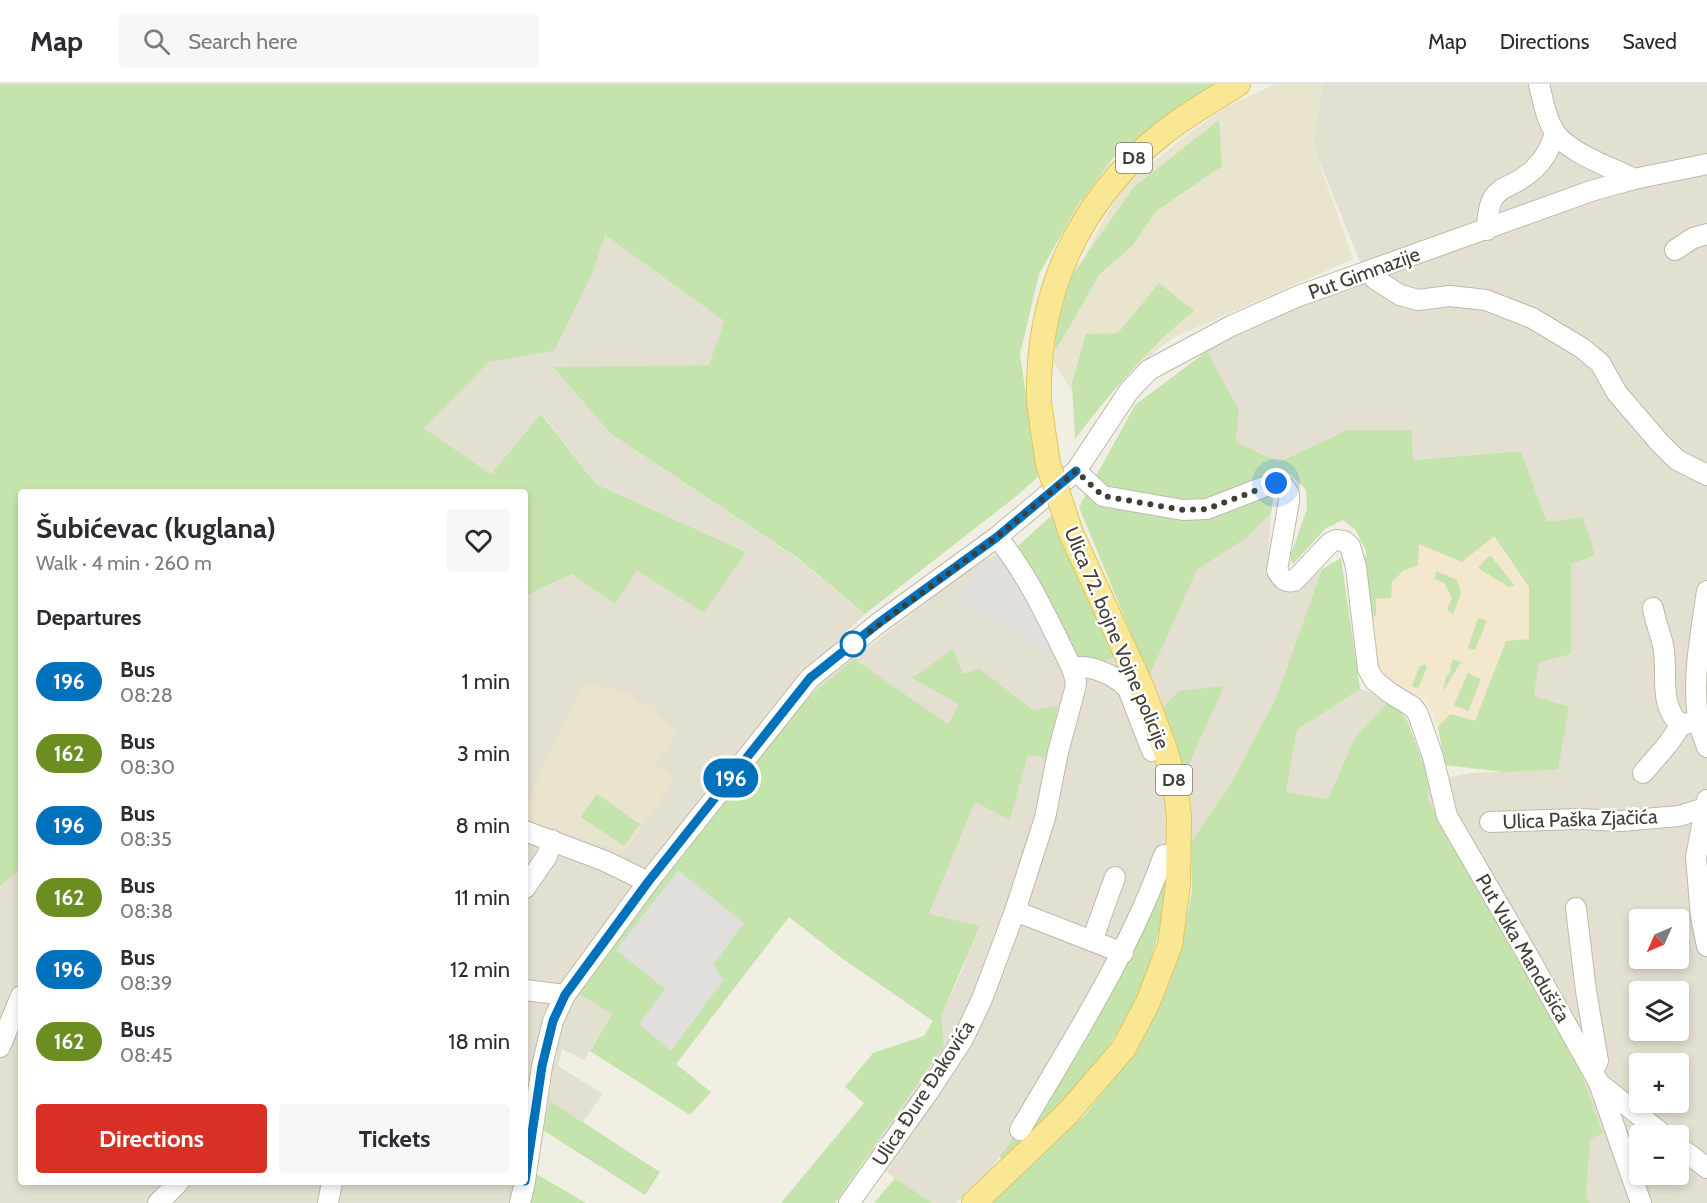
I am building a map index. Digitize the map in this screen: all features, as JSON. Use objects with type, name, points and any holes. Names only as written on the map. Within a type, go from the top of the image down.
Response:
[{"type":"main road","name":"Ulica 72. bojne Vojne policije","points":[[974,1203],[1068,1113],[1124,1047],[1148,1002],[1170,945],[1178,884],[1179,817],[1175,784],[1166,749],[1142,688],[1071,533],[1048,464],[1039,402],[1040,347],[1047,309],[1062,263],[1086,218],[1111,182],[1140,152],[1196,109],[1238,84]]},
{"type":"street","points":[[1539,84],[1555,133],[1566,145],[1634,179]]},
{"type":"street","points":[[1487,230],[1488,213],[1492,200],[1502,188],[1533,170],[1551,146],[1555,133]]},
{"type":"street","name":"Put Gimnazije","points":[[528,1161],[542,1066],[553,1021],[565,995],[648,882],[810,678],[880,622],[997,537],[1076,471],[1129,391],[1149,370],[1231,326],[1296,297],[1591,191],[1634,179],[1707,164]]},
{"type":"street","points":[[1676,250],[1693,238],[1707,234]]},
{"type":"street","points":[[1370,271],[1375,279],[1400,295],[1418,300],[1450,296],[1486,300],[1532,318],[1582,348],[1600,363],[1617,393],[1659,442],[1677,460],[1707,475]]},
{"type":"street","name":"Put Vuka Mandušića","points":[[1076,471],[1103,496],[1183,510],[1207,509],[1276,483],[1284,486],[1289,494],[1277,570],[1281,578],[1288,582],[1294,581],[1330,543],[1336,540],[1344,541],[1350,546],[1357,578],[1368,669],[1374,680],[1413,707],[1418,714],[1442,788],[1447,816],[1595,1075],[1652,1125]]},
{"type":"street","name":"Ulica Đure Đakovića","points":[[849,1203],[910,1119],[963,1039],[982,999],[1015,911],[1045,818],[1058,752],[1075,689],[1076,682],[1072,668],[1029,582],[997,537]]},
{"type":"street","points":[[1643,773],[1690,723],[1707,591]]},
{"type":"street","points":[[1653,608],[1655,623],[1663,644],[1668,707],[1672,717],[1690,723],[1707,747]]},
{"type":"street","points":[[1072,668],[1083,667],[1095,670],[1121,681],[1128,689],[1152,751]]},
{"type":"street","name":"Ulica Paška Zjačića","points":[[1490,822],[1579,819],[1621,821],[1679,816],[1706,804]]},
{"type":"street","name":"Ulica Paška Zjačića","points":[[1706,804],[1696,856],[1701,917],[1707,946]]},
{"type":"street","points":[[528,832],[605,861],[648,882]]},
{"type":"street","points":[[528,884],[547,856],[552,840]]},
{"type":"street","points":[[1020,1130],[1123,953],[1139,920],[1164,855]]},
{"type":"street","points":[[1092,941],[1115,877]]},
{"type":"street","points":[[1576,908],[1586,991],[1598,1061],[1595,1075],[1641,1203]]},
{"type":"street","points":[[1015,911],[1123,953]]},
{"type":"street","points":[[528,990],[565,995]]},
{"type":"street","points":[[0,1047],[18,1003]]},
{"type":"street","points":[[1689,1154],[1707,1168]]},
{"type":"street","points":[[328,1203],[331,1185]]},
{"type":"street","name":"Put Gimnazije","points":[[520,1203],[524,1185]]},
{"type":"shaded area","points":[[1275,84],[1323,84],[1313,146],[1353,259],[1175,337],[1160,347],[1086,416],[1053,360],[1065,299],[1098,230],[1123,187],[1188,134],[1228,106]]},
{"type":"shaded area","points":[[1323,84],[1707,84],[1707,1203],[1591,1203],[1586,1198],[1590,1139],[1462,862],[1428,797],[1430,781],[1470,773],[1558,770],[1534,696],[1539,661],[1571,654],[1571,564],[1547,522],[1521,451],[1413,460],[1412,431],[1347,430],[1279,462],[1236,442],[1239,410],[1207,351],[1219,339],[1366,276],[1313,146]]},
{"type":"shaded area","points":[[605,235],[724,321],[709,366],[554,368],[611,434],[799,560],[865,614],[838,640],[853,659],[979,562],[1018,546],[1081,672],[1117,656],[1134,693],[1164,785],[1170,839],[1034,1110],[977,1188],[955,1203],[933,1203],[895,1178],[868,1156],[944,1046],[941,1016],[980,926],[929,915],[975,801],[1010,819],[1028,755],[1048,758],[1058,706],[1033,710],[980,669],[949,724],[578,993],[612,1014],[584,1060],[562,1049],[558,1066],[603,1094],[583,1122],[550,1102],[528,1203],[0,1203],[0,886],[18,872],[18,1185],[528,1185],[528,595],[572,574],[637,569],[746,552],[596,484],[542,414],[491,474],[424,428],[489,362],[554,351],[594,270]]},
{"type":"shaded area","points":[[1271,513],[1267,574],[1270,580],[1292,589],[1322,569],[1276,698],[1229,787],[1191,842],[1190,821],[1149,677],[1197,570],[1248,537]]},
{"type":"shaded area","points":[[1493,536],[1529,587],[1529,639],[1506,641],[1475,721],[1450,714],[1438,727],[1426,700],[1378,677],[1368,618],[1376,599],[1392,582],[1403,571],[1418,565],[1419,544]]},
{"type":"shaded area","points":[[987,560],[1005,562],[1031,586],[1054,658],[953,597]]},
{"type":"shaded area","points":[[584,682],[629,693],[679,731],[653,763],[675,779],[624,852],[528,820],[528,804],[541,770]]},
{"type":"shaded area","points":[[1360,689],[1391,699],[1355,737],[1328,799],[1286,792],[1297,730]]},
{"type":"shaded area","points":[[678,870],[744,923],[713,965],[724,979],[671,1051],[639,1024],[665,989],[616,950]]},
{"type":"green space","points":[[0,84],[1217,84],[1158,122],[1114,157],[1078,205],[1039,274],[1020,354],[1038,477],[865,614],[799,559],[611,434],[553,367],[709,365],[724,321],[605,235],[594,270],[554,351],[489,362],[424,428],[491,474],[541,414],[596,484],[746,552],[704,613],[637,570],[615,604],[572,574],[528,595],[528,489],[18,489],[18,872],[0,886]]},
{"type":"green space","points":[[1219,120],[1222,166],[1156,211],[1133,245],[1100,274],[1055,351],[1058,295],[1134,187]]},
{"type":"green space","points":[[1159,283],[1194,311],[1146,355],[1075,439],[1072,383],[1086,334],[1118,333]]},
{"type":"green space","points":[[1207,351],[1239,410],[1236,442],[1279,462],[1347,430],[1412,430],[1413,460],[1521,451],[1547,522],[1583,517],[1595,555],[1571,564],[1571,654],[1539,662],[1534,696],[1569,707],[1558,770],[1503,772],[1445,765],[1438,727],[1450,714],[1475,721],[1506,641],[1529,639],[1529,587],[1494,536],[1462,562],[1419,544],[1418,565],[1403,571],[1392,582],[1391,598],[1376,599],[1376,616],[1368,618],[1364,576],[1366,551],[1355,529],[1343,520],[1326,528],[1293,564],[1290,557],[1307,509],[1306,490],[1290,474],[1278,470],[1271,513],[1248,537],[1197,570],[1149,677],[1079,507],[1135,405]]},
{"type":"green space","points":[[1052,515],[1117,656],[1082,672],[1018,546]]},
{"type":"green space","points":[[1490,555],[1515,586],[1509,587],[1478,568]]},
{"type":"green space","points":[[1341,558],[1360,689],[1297,730],[1286,792],[1328,799],[1355,737],[1391,699],[1407,720],[1430,781],[1428,798],[1462,862],[1573,1052],[1603,1133],[1590,1139],[1586,1197],[1591,1203],[992,1203],[1085,1115],[1136,1051],[1162,1002],[1181,948],[1192,891],[1191,842],[1229,787],[1276,698],[1322,569]]},
{"type":"green space","points":[[1436,571],[1457,580],[1461,593],[1453,615],[1447,609],[1452,598],[1444,583],[1435,579]]},
{"type":"green space","points":[[1478,618],[1487,621],[1475,650],[1468,648]]},
{"type":"green space","points":[[953,649],[963,674],[980,669],[1033,710],[1058,705],[1049,758],[1028,755],[1010,820],[975,802],[929,914],[980,926],[941,1016],[944,1046],[835,1203],[781,1203],[864,1103],[845,1087],[873,1053],[924,1036],[933,1021],[843,959],[789,917],[676,1064],[711,1092],[690,1115],[590,1051],[612,1014],[577,993],[652,889],[802,702],[854,659],[948,724],[959,704],[912,678]]},
{"type":"green space","points":[[1453,659],[1461,662],[1443,691],[1446,676],[1451,671],[1450,666]]},
{"type":"green space","points":[[1425,664],[1427,667],[1419,687],[1416,688],[1412,686],[1419,667]]},
{"type":"green space","points":[[1468,673],[1481,679],[1468,711],[1454,705]]},
{"type":"green space","points":[[1224,686],[1182,780],[1160,710],[1179,691]]},
{"type":"green space","points":[[597,794],[640,824],[624,846],[581,817]]},
{"type":"green space","points":[[1162,877],[1168,880],[1157,939],[1149,966],[1126,1017],[1095,1065],[1068,1098],[1005,1160],[999,1157],[1034,1110]]},
{"type":"green space","points":[[550,1101],[660,1172],[645,1195],[543,1130]]},
{"type":"green space","points":[[533,1172],[586,1203],[528,1203]]},
{"type":"green space","points":[[895,1178],[933,1203],[874,1203]]},
{"type":"bus line","name":"196","points":[[528,1161],[542,1066],[553,1021],[565,995],[648,882],[810,678],[880,622],[997,537],[1076,471]]},
{"type":"route","points":[[853,644],[997,537],[1076,471],[1103,496],[1183,510],[1207,509],[1276,483]]}]
